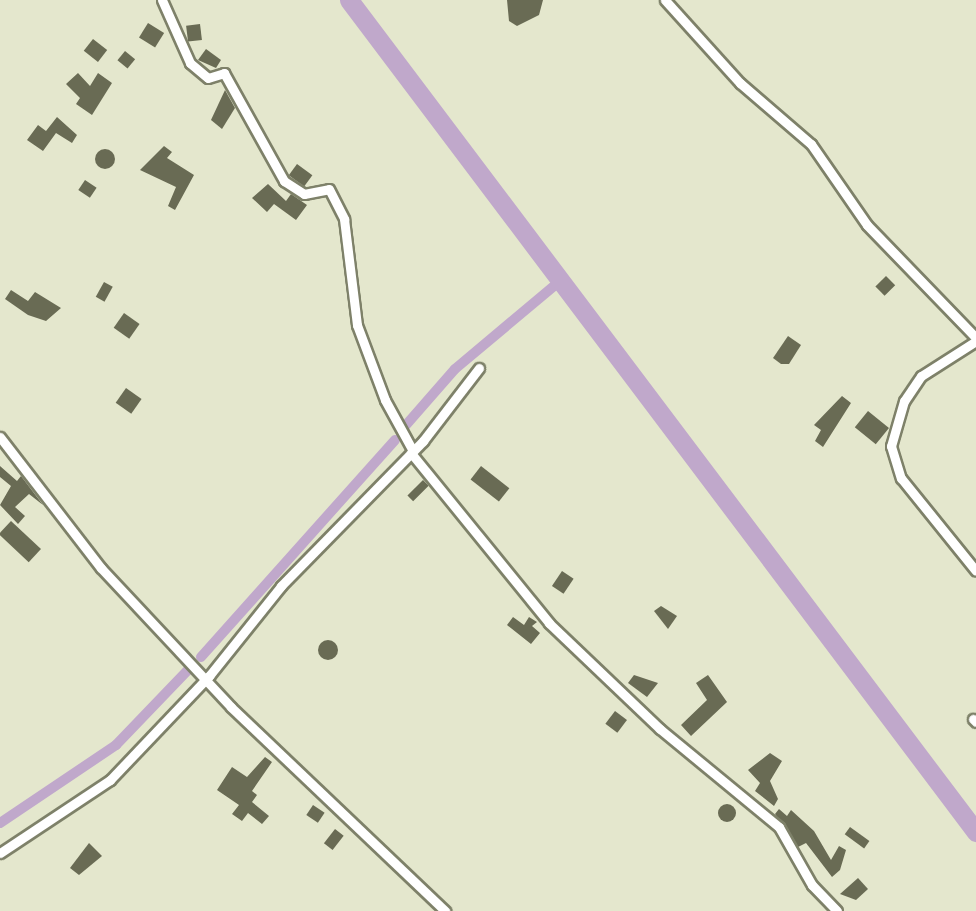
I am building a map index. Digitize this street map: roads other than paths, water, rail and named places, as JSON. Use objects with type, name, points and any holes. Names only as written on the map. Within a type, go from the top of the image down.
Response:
[{"type":"street","points":[[162,0],[190,63],[208,78],[224,73],[284,181],[304,194],[329,189],[344,219],[357,325],[394,421],[412,452],[549,623],[660,729],[779,827],[813,884],[837,911]]},
{"type":"street","points":[[665,0],[740,83],[811,144],[867,225],[976,339],[921,376],[904,401],[891,446],[901,478],[976,571]]},
{"type":"street","points":[[0,853],[110,780],[209,676],[281,586],[412,452],[479,368]]},
{"type":"street","points":[[2,442],[102,568],[209,676],[342,818],[445,911]]},
{"type":"waterway","points":[[349,0],[976,832]]},
{"type":"waterway","points":[[406,425],[455,369],[561,280]]},
{"type":"waterway","points":[[201,657],[395,440]]},
{"type":"waterway","points":[[0,823],[116,745],[189,669]]}]
